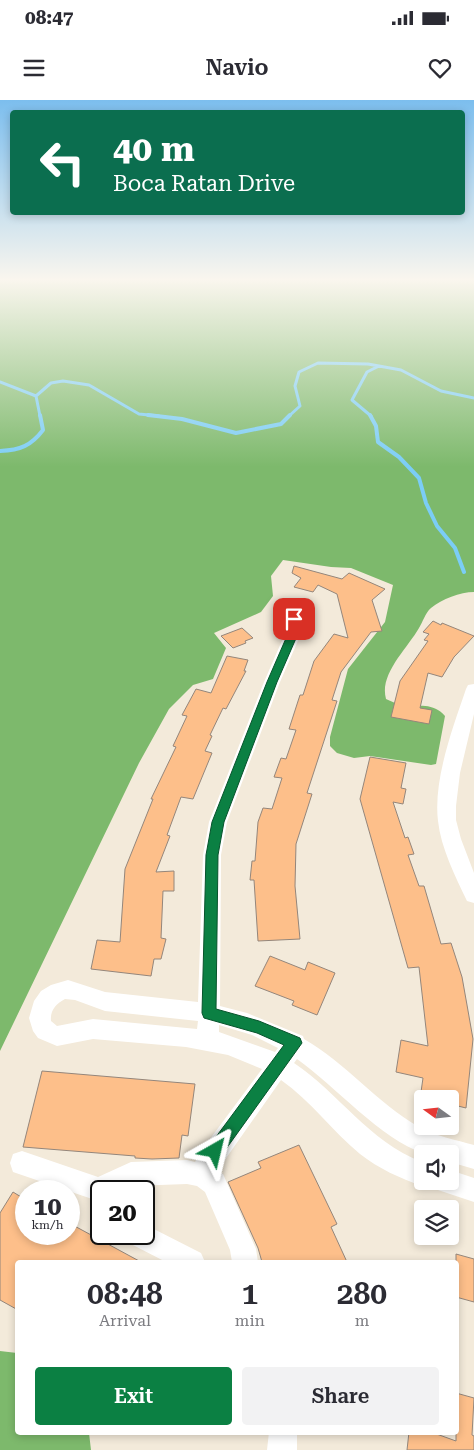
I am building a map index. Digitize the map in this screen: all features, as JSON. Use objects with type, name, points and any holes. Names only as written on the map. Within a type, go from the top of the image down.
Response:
[{"type":"street","points":[[208,1041],[212,855],[218,822],[272,682],[292,636],[294,619]]},
{"type":"street","points":[[474,689],[459,739],[446,810],[454,849],[474,895]]},
{"type":"street","points":[[414,1172],[385,1158],[364,1143],[301,1081],[278,1066],[246,1050],[208,1041],[87,1029],[61,1036],[52,1034],[44,1029],[40,1022],[40,1014],[46,1001],[53,994],[65,990],[76,990],[98,1000],[187,1009],[259,1027],[295,1043],[324,1064],[404,1130],[420,1140],[474,1157]]},
{"type":"street","points":[[201,1175],[215,1151],[295,1043]]},
{"type":"street","points":[[22,1163],[90,1189]]},
{"type":"street","points":[[121,1180],[131,1174],[188,1172],[201,1175],[214,1183],[243,1249],[245,1260]]},
{"type":"street","points":[[459,1185],[474,1190]]},
{"type":"street","points":[[155,1243],[188,1260]]},
{"type":"street","points":[[282,1450],[283,1435]]},
{"type":"green space","points":[[0,341],[474,341],[474,592],[451,597],[429,610],[390,671],[385,690],[386,699],[402,705],[431,707],[445,716],[436,764],[431,765],[370,756],[354,758],[337,753],[330,746],[330,737],[348,669],[385,622],[393,585],[351,568],[283,560],[271,576],[273,596],[261,612],[214,633],[226,648],[213,679],[193,685],[169,709],[139,763],[0,1051]]},
{"type":"green space","points":[[0,1351],[15,1353],[15,1435],[89,1435],[91,1450],[0,1450]]},
{"type":"building","points":[[294,566],[342,579],[349,573],[385,589],[372,600],[382,631],[371,632],[341,672],[332,700],[337,701],[307,793],[312,794],[296,844],[295,886],[300,939],[258,941],[254,880],[250,880],[252,861],[255,861],[258,822],[263,808],[272,809],[282,778],[274,777],[281,758],[286,759],[296,730],[289,729],[314,661],[334,634],[348,638],[337,594],[318,585],[313,592],[294,587],[301,578],[292,573]]},
{"type":"building","points":[[433,621],[474,636],[454,657],[442,677],[428,673],[420,708],[432,710],[429,724],[391,717],[400,681],[428,641],[424,640],[429,634],[423,632]]},
{"type":"building","points":[[242,628],[253,638],[233,648],[221,636]]},
{"type":"building","points":[[227,656],[248,660],[244,671],[246,671],[226,709],[223,708],[210,735],[212,736],[205,751],[212,753],[193,799],[181,797],[167,835],[170,836],[156,872],[174,871],[174,891],[163,891],[161,938],[166,939],[161,959],[154,959],[151,976],[91,969],[97,940],[120,942],[125,869],[153,799],[151,799],[176,747],[173,746],[187,716],[182,715],[196,689],[211,693]]},
{"type":"building","points":[[370,757],[406,763],[401,788],[406,789],[403,804],[393,802],[405,838],[408,837],[414,854],[408,855],[419,886],[424,886],[441,944],[451,943],[462,977],[473,1039],[466,1108],[459,1106],[459,1090],[421,1090],[423,1078],[396,1072],[401,1040],[428,1046],[419,967],[408,968],[360,799]]},
{"type":"building","points":[[270,956],[305,970],[308,962],[335,973],[317,1015],[292,1005],[294,1001],[255,986]]},
{"type":"building","points":[[42,1071],[195,1084],[188,1136],[182,1135],[179,1158],[135,1158],[135,1156],[23,1147]]},
{"type":"building","points":[[299,1145],[337,1224],[331,1227],[346,1260],[261,1260],[258,1248],[228,1182],[261,1168],[258,1162]]},
{"type":"building","points":[[13,1192],[15,1193],[15,1245],[80,1245],[80,1229],[90,1234],[90,1245],[110,1245],[137,1260],[15,1260],[15,1308],[0,1300],[0,1213]]},
{"type":"building","points":[[456,1254],[474,1259],[474,1302],[459,1298],[459,1260],[456,1260]]},
{"type":"building","points":[[459,1394],[474,1398],[472,1435],[474,1436],[474,1450],[407,1450],[409,1435],[439,1435],[456,1441],[456,1435],[459,1435]]},
{"type":"waterway","points":[[289,416],[300,406],[295,386],[299,372],[318,363],[379,366]]},
{"type":"waterway","points":[[370,415],[352,400],[367,372],[379,366]]},
{"type":"waterway","points":[[379,366],[401,370],[441,391],[474,398]]},
{"type":"waterway","points":[[36,396],[51,383],[63,381],[89,385],[139,414],[159,416]]},
{"type":"waterway","points":[[0,382],[36,396]]},
{"type":"waterway","points":[[36,396],[40,416]]},
{"type":"waterway","points":[[0,451],[13,450],[34,440],[43,430],[40,415]]},
{"type":"waterway","points":[[148,415],[182,419],[236,433],[281,424],[289,416]]},
{"type":"waterway","points":[[370,415],[376,426],[378,442],[399,457],[419,478],[426,503],[437,526],[455,548],[464,572]]},
{"type":"route","points":[[215,1151],[295,1043],[259,1027],[209,1013],[212,855],[218,822],[272,682],[292,636],[294,619]]}]
